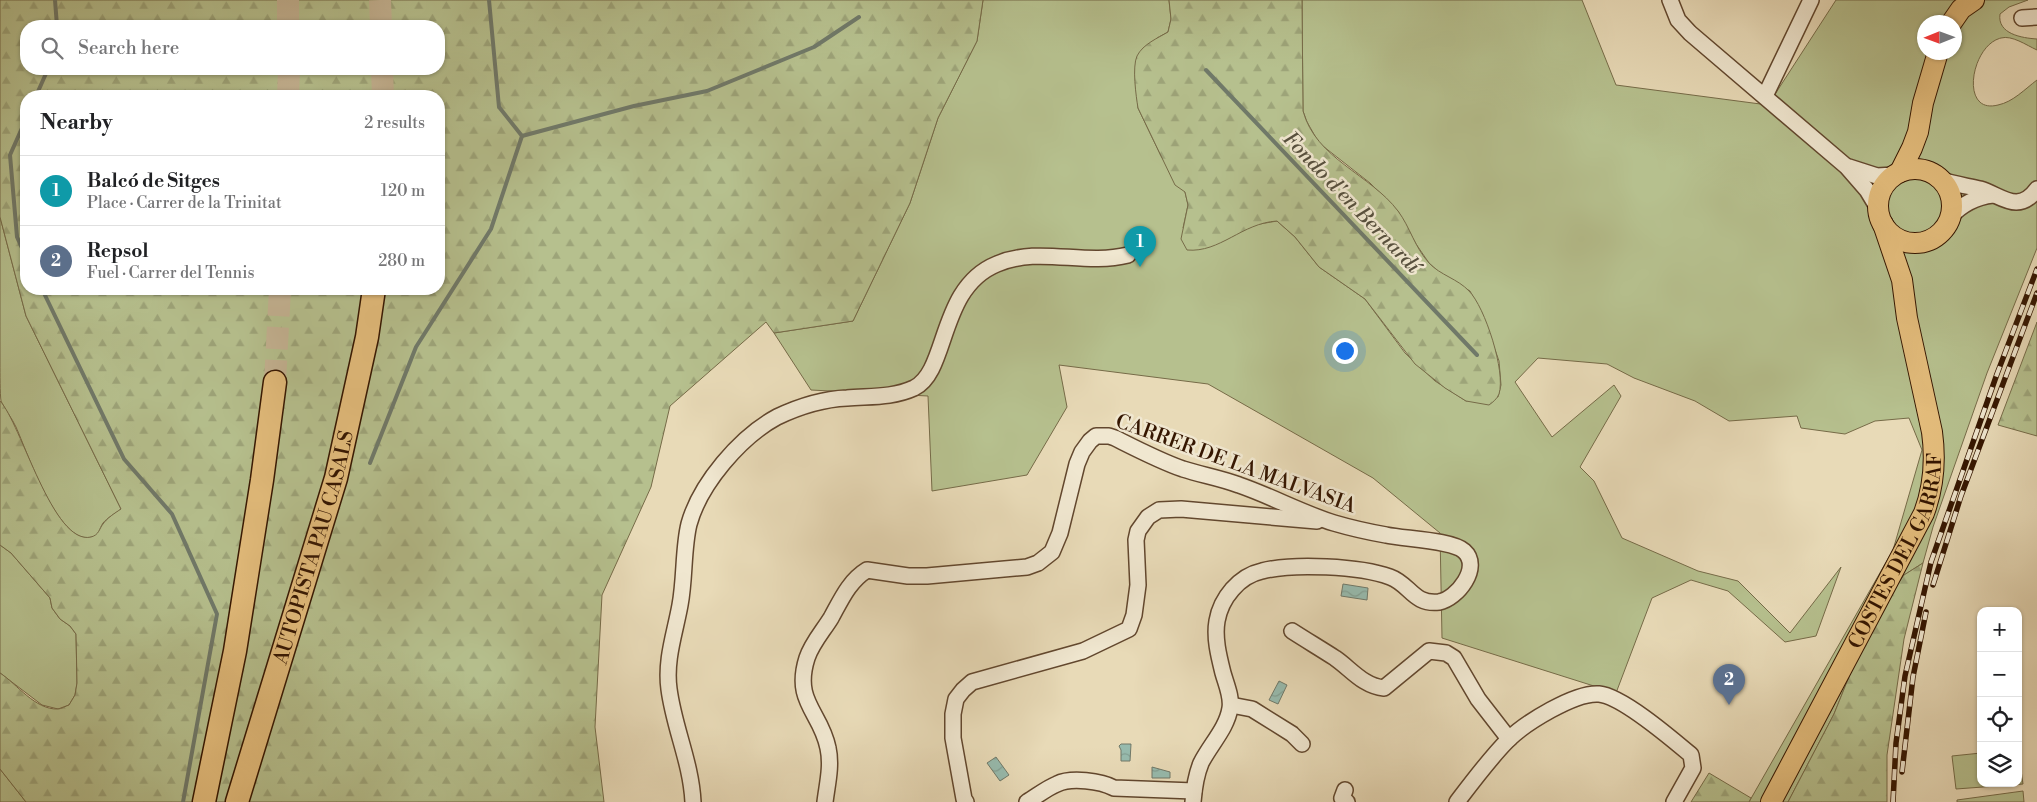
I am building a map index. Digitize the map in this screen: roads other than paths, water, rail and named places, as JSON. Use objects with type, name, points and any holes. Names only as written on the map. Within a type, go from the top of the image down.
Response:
[{"type":"highway","name":"AUTOPISTA PAU CASALS","points":[[237,802],[336,478],[367,337],[373,295]]},
{"type":"highway","points":[[204,802],[235,651],[262,480],[275,382]]},
{"type":"main road","points":[[1957,15],[1961,9],[1974,0]]},
{"type":"main road","points":[[1930,239],[1920,242],[1904,241],[1890,232],[1881,217],[1882,191],[1898,174],[1912,148],[1918,132],[1923,103],[1936,60]]},
{"type":"main road","points":[[1902,280],[1906,266],[1914,255],[1930,239],[1942,231],[1950,218],[1952,207],[1951,197],[1947,188],[1937,177],[1921,146],[1918,132]]},
{"type":"main road","points":[[1898,174],[1917,169],[1937,177]]},
{"type":"main road","name":"COSTES DEL GARRAF","points":[[1772,802],[1924,513],[1934,484],[1935,450],[1907,318],[1902,280],[1881,217]]},
{"type":"street","points":[[1670,0],[1678,20],[1690,33],[1848,167],[1867,190],[1881,217]]},
{"type":"street","points":[[1765,96],[1811,0]]},
{"type":"street","points":[[1848,167],[1862,173],[1877,176],[1898,174]]},
{"type":"street","points":[[1937,177],[1959,186],[1982,190],[2006,201],[2013,202],[2028,198],[2037,189]]},
{"type":"street","points":[[1950,218],[1967,202],[1983,196],[1993,195]]},
{"type":"street","points":[[693,802],[690,769],[669,692],[669,659],[682,593],[689,526],[700,497],[720,467],[755,433],[775,418],[793,410],[830,400],[876,398],[900,394],[917,386],[931,370],[952,310],[962,294],[978,276],[997,263],[1024,256],[1055,256],[1095,260],[1128,256]]},
{"type":"street","name":"CARRER DE LA MALVASIA","points":[[825,802],[829,773],[828,749],[822,730],[810,710],[804,689],[804,672],[808,656],[816,640],[829,622],[850,584],[867,570],[908,576],[927,576],[1027,567],[1045,559],[1052,552],[1060,533],[1077,464],[1090,441],[1096,436],[1114,438],[1183,469],[1238,484],[1334,523],[1449,545],[1464,551],[1470,561],[1470,572],[1453,594],[1442,602],[1420,600],[1410,593],[1401,582],[1389,576],[1330,567],[1296,567],[1260,571],[1239,582],[1228,593],[1220,607],[1217,621],[1216,637],[1231,705]]},
{"type":"street","points":[[966,802],[953,738],[952,714],[956,699],[972,682],[1083,651],[1129,629],[1134,615],[1138,585],[1136,540],[1138,531],[1148,517],[1159,510],[1181,509],[1334,523]]},
{"type":"street","points":[[1292,631],[1337,659],[1368,684],[1376,687],[1384,688],[1429,651],[1446,654],[1454,658],[1478,699],[1509,739]]},
{"type":"street","points":[[1457,802],[1509,739],[1564,703],[1582,695],[1601,694],[1619,702],[1691,755],[1693,768],[1674,802]]},
{"type":"street","points":[[1027,802],[1059,782],[1083,781],[1105,783],[1113,795],[1194,797],[1201,763],[1228,717],[1231,705],[1252,709],[1292,734],[1302,744]]},
{"type":"water","points":[[1343,584],[1368,588],[1367,600],[1341,596]]},
{"type":"water","points":[[1279,681],[1287,685],[1278,704],[1269,700]]},
{"type":"water","points":[[1121,744],[1131,744],[1130,761],[1121,761],[1119,746]]},
{"type":"water","points":[[996,757],[1009,775],[1000,781],[987,763]]},
{"type":"water","points":[[1152,767],[1170,772],[1170,778],[1152,778]]},
{"type":"waterway","points":[[55,0],[57,20]]},
{"type":"waterway","points":[[370,463],[416,347],[491,229],[522,136],[499,107],[489,0]]},
{"type":"waterway","points":[[522,136],[634,106],[707,91],[814,47],[859,17]]},
{"type":"waterway","name":"Fondo d'en Bernardí","points":[[1206,70],[1477,355]]},
{"type":"waterway","points":[[39,90],[45,75]]},
{"type":"waterway","points":[[20,132],[10,155],[17,237],[20,244]]},
{"type":"waterway","points":[[45,295],[124,459],[172,514],[217,614],[183,802]]},
{"type":"tunnel","points":[[288,0],[288,20]]},
{"type":"tunnel","points":[[380,0],[381,20]]},
{"type":"tunnel","points":[[288,90],[289,75]]},
{"type":"tunnel","points":[[382,75],[383,90]]},
{"type":"tunnel","points":[[275,382],[280,295]]},
{"type":"railway","points":[[1893,802],[1896,743],[1905,676],[1931,562],[1997,374],[2037,269]]},
{"type":"railway","points":[[1933,585],[1961,496],[2037,293]]},
{"type":"railway","points":[[1902,772],[1913,677],[1926,612]]},
{"type":"place","name":"Balcó de Sitges","points":[[1140,267]]},
{"type":"place","name":"Repsol","points":[[1729,705]]}]
